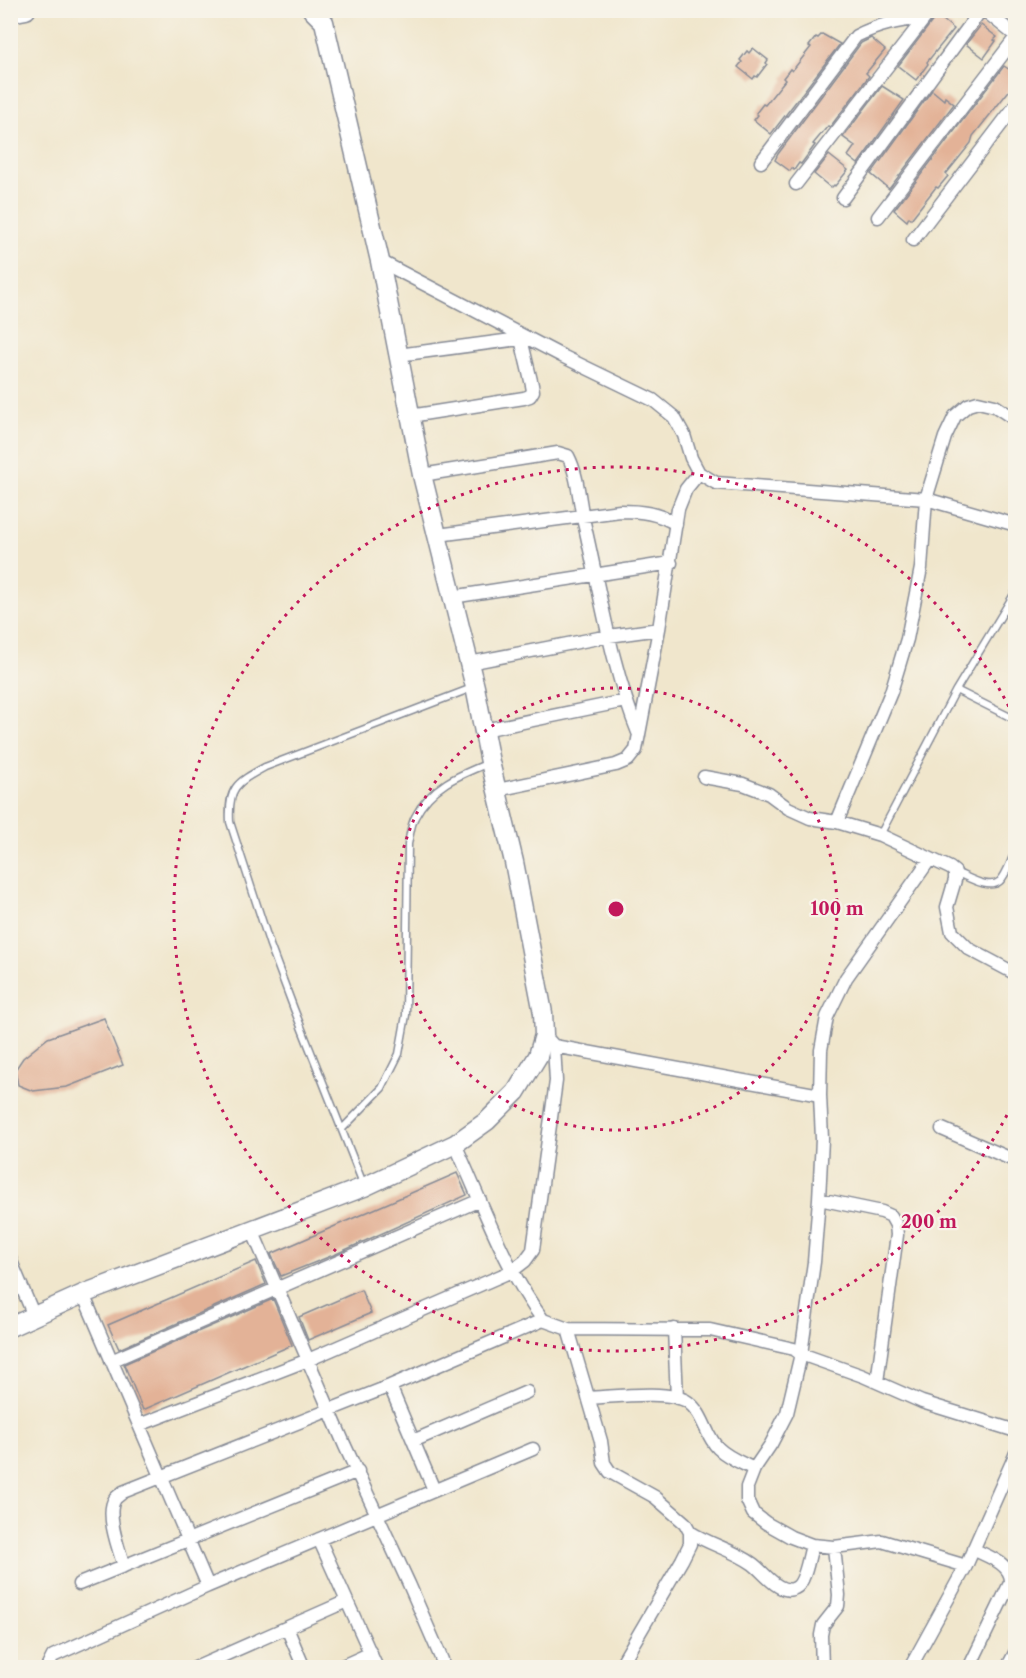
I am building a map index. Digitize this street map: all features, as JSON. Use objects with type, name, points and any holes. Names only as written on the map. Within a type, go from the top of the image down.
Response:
[{"type":"street","points":[[10,13],[26,10]]},
{"type":"street","points":[[843,198],[982,10],[1016,36],[878,217]]},
{"type":"street","points":[[139,1425],[308,1360],[512,1270],[525,1261],[533,1250],[556,1081],[519,885],[475,687],[423,475],[380,261],[322,14]]},
{"type":"street","points":[[761,162],[856,36],[874,27],[927,14]]},
{"type":"street","points":[[796,184],[927,14]]},
{"type":"street","points":[[913,240],[1016,105]]},
{"type":"street","points":[[380,261],[525,339],[653,400],[674,417],[699,473],[716,483],[926,499],[1016,525]]},
{"type":"street","points":[[398,355],[525,339]]},
{"type":"street","points":[[410,416],[530,396],[533,391],[525,339]]},
{"type":"street","points":[[837,822],[891,692],[907,639],[921,568],[926,499],[945,437],[955,416],[968,405],[978,402],[995,406],[1016,420]]},
{"type":"street","points":[[423,475],[558,453],[568,456],[573,466],[625,701],[639,735]]},
{"type":"street","points":[[497,790],[616,765],[628,760],[636,750],[671,563],[678,509],[686,489],[699,473]]},
{"type":"street","points":[[438,535],[620,511],[643,511],[664,516],[676,524]]},
{"type":"street","points":[[452,597],[671,563]]},
{"type":"street","points":[[469,663],[659,628]]},
{"type":"street","points":[[484,730],[625,701]]},
{"type":"street","points":[[704,777],[743,784],[769,794],[788,808],[810,818],[837,822],[880,835],[955,872],[948,907],[952,932],[969,949],[1016,974]]},
{"type":"street","points":[[930,859],[846,978],[827,1017],[821,1050],[822,1139],[819,1199],[814,1262],[801,1354],[787,1413],[771,1444],[754,1469],[747,1487],[747,1500],[753,1513],[774,1528],[812,1545],[834,1547],[882,1541],[966,1566]]},
{"type":"street","points":[[549,1041],[820,1095]]},
{"type":"street","points":[[10,1327],[83,1294],[364,1187],[455,1144],[487,1122],[516,1092],[549,1041]]},
{"type":"street","points":[[942,1129],[1016,1161]]},
{"type":"street","points":[[455,1144],[512,1270],[526,1297],[543,1320],[568,1329],[710,1330],[783,1347],[877,1382],[922,1402],[1016,1431]]},
{"type":"street","points":[[819,1199],[882,1212],[891,1216],[896,1225],[897,1234],[877,1382]]},
{"type":"street","points":[[111,1361],[480,1200]]},
{"type":"street","points":[[252,1230],[442,1660],[442,1668]]},
{"type":"street","points":[[10,1259],[34,1316]]},
{"type":"street","points":[[83,1294],[208,1586]]},
{"type":"street","points":[[123,1566],[111,1510],[114,1499],[123,1492],[390,1386],[543,1320]]},
{"type":"street","points":[[568,1329],[601,1441],[604,1463],[610,1472],[655,1497],[685,1524],[690,1532],[708,1544],[745,1560],[783,1590],[793,1590],[802,1581],[812,1545]]},
{"type":"street","points":[[674,1329],[677,1398]]},
{"type":"street","points":[[390,1386],[434,1490]]},
{"type":"street","points":[[413,1440],[527,1392]]},
{"type":"street","points":[[588,1398],[653,1395],[687,1401],[700,1414],[717,1447],[730,1458],[754,1469]]},
{"type":"street","points":[[47,1668],[53,1656],[208,1586],[533,1449]]},
{"type":"street","points":[[910,1668],[966,1566],[1016,1453]]},
{"type":"street","points":[[79,1584],[358,1471]]},
{"type":"street","points":[[619,1668],[682,1560],[690,1544],[690,1532]]},
{"type":"street","points":[[319,1539],[377,1668]]},
{"type":"street","points":[[822,1668],[821,1635],[824,1625],[838,1606],[834,1547]]},
{"type":"street","points":[[969,1668],[1011,1581],[1011,1575],[1005,1566],[973,1550]]},
{"type":"street","points":[[195,1668],[347,1601]]},
{"type":"street","points":[[287,1628],[304,1668]]},
{"type":"street","points":[[1007,1668],[1016,1651]]},
{"type":"street","points":[[338,1668],[371,1653]]},
{"type":"lane","points":[[880,835],[956,690],[1016,591]]},
{"type":"lane","points":[[364,1187],[274,956],[230,822],[229,805],[233,789],[244,778],[265,767],[475,687]]},
{"type":"lane","points":[[956,690],[1016,720]]},
{"type":"lane","points":[[342,1129],[382,1088],[399,1054],[406,1015],[408,844],[414,818],[429,796],[451,779],[490,762]]},
{"type":"lane","points":[[955,872],[982,883],[992,884],[1000,880],[1016,851]]},
{"type":"building","points":[[937,15],[954,29],[927,62],[928,64],[916,80],[898,66]]},
{"type":"building","points":[[981,25],[997,37],[984,58],[966,44]]},
{"type":"building","points":[[822,34],[840,44],[771,134],[754,120],[758,115],[756,113],[785,80],[783,78],[790,69],[792,71],[816,37]]},
{"type":"building","points":[[871,38],[885,50],[866,73],[869,76],[830,127],[828,126],[813,144],[815,145],[801,164],[799,163],[794,170],[792,168],[790,171],[775,160],[778,154],[861,43]]},
{"type":"building","points":[[753,48],[768,60],[757,77],[753,79],[738,67],[747,51],[749,53]]},
{"type":"building","points":[[1004,66],[1016,74],[1016,82],[973,136],[971,143],[946,174],[948,176],[907,221],[894,210]]},
{"type":"building","points":[[882,86],[904,100],[858,164],[848,156],[855,146],[843,137]]},
{"type":"building","points":[[932,90],[944,100],[945,97],[954,104],[889,189],[871,174]]},
{"type":"building","points":[[829,155],[848,170],[831,188],[814,174]]},
{"type":"building","points":[[104,1018],[123,1065],[67,1087],[33,1091],[18,1085],[15,1070],[23,1058],[48,1038]]},
{"type":"building","points":[[457,1173],[467,1195],[281,1276],[271,1254]]},
{"type":"building","points":[[256,1261],[266,1284],[119,1349],[108,1325]]},
{"type":"building","points":[[361,1290],[371,1313],[308,1340],[299,1317]]},
{"type":"building","points":[[273,1299],[292,1345],[143,1410],[124,1364]]}]
